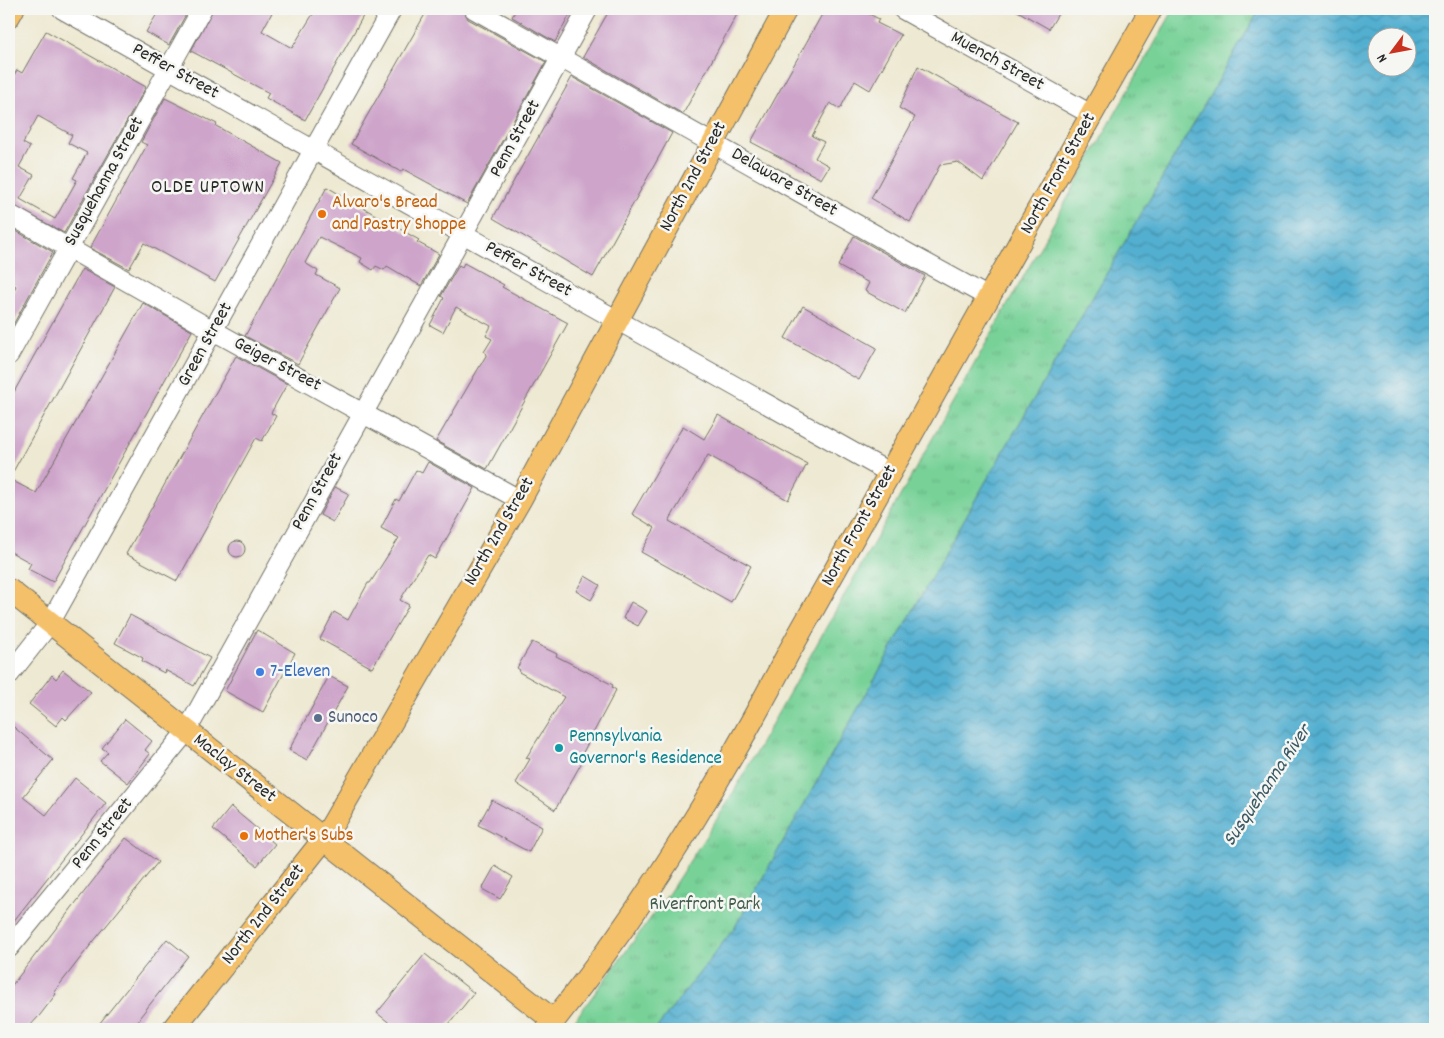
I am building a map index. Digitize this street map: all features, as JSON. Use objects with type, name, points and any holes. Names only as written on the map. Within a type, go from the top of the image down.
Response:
[{"type":"main road","points":[[9,16],[13,9]]},
{"type":"main road","name":"North 2nd Street","points":[[173,1029],[324,839],[520,500],[712,142],[786,9]]},
{"type":"main road","name":"North Front Street","points":[[551,1025],[653,887],[738,749],[789,652],[1151,9]]},
{"type":"main road","name":"Maclay Street","points":[[9,590],[186,732],[324,839],[551,1025]]},
{"type":"street","name":"Peffer Street","points":[[62,9],[890,473]]},
{"type":"street","name":"Susquehanna Street","points":[[9,355],[202,9]]},
{"type":"street","name":"Green Street","points":[[9,675],[50,623],[214,332],[392,9]]},
{"type":"street","name":"Delaware Street","points":[[474,9],[990,298]]},
{"type":"street","name":"Penn Street","points":[[9,948],[186,732],[588,9]]},
{"type":"street","name":"Muench Street","points":[[902,9],[1092,115]]},
{"type":"street","name":"Geiger Street","points":[[9,214],[214,332],[363,412],[520,500]]},
{"type":"green space","name":"Riverfront Park","points":[[1174,9],[1260,9],[978,495],[735,927],[656,1029],[568,1029],[665,899],[728,802]]},
{"type":"water","name":"Susquehanna River","points":[[1260,9],[1435,9],[1435,1029],[656,1029],[735,927],[978,495]]},
{"type":"building","points":[[160,9],[189,9],[169,45],[146,32]]},
{"type":"building","points":[[213,9],[274,9],[262,31],[292,48],[316,9],[367,9],[305,120],[266,98],[269,93],[191,51]]},
{"type":"building","points":[[428,9],[463,9],[468,19],[546,62],[467,204],[403,169],[401,172],[351,144]]},
{"type":"building","points":[[516,9],[573,9],[555,42],[512,17]]},
{"type":"building","points":[[610,9],[740,9],[683,114],[583,57]]},
{"type":"building","points":[[825,9],[859,9],[879,19],[877,23],[901,35],[870,90],[855,81],[840,109],[830,103],[812,136],[824,142],[815,158],[829,166],[821,179],[751,142]]},
{"type":"building","points":[[1014,9],[1061,9],[1049,29]]},
{"type":"building","points":[[46,31],[146,87],[64,233],[9,203],[9,85],[17,70],[22,73]],"holes":[[[38,116],[72,135],[68,143],[87,153],[73,178],[77,180],[55,219],[20,199],[34,175],[19,167],[30,147],[23,143]]]},
{"type":"building","points":[[918,66],[1018,122],[983,181],[958,162],[940,165],[910,222],[871,198],[915,117],[899,108]]},
{"type":"building","points":[[572,77],[672,133],[593,277],[493,218]]},
{"type":"building","points":[[165,98],[217,124],[216,126],[282,163],[215,282],[144,243],[129,269],[90,248],[147,145],[141,142]]},
{"type":"building","points":[[327,187],[419,240],[417,242],[439,254],[421,286],[387,266],[384,270],[376,266],[373,270],[360,262],[362,258],[319,237],[305,263],[318,271],[316,275],[340,288],[298,364],[245,336]]},
{"type":"building","points":[[9,227],[53,252],[9,332],[9,300],[16,286],[9,282]]},
{"type":"building","points":[[854,236],[925,276],[905,313],[865,291],[869,283],[838,266]]},
{"type":"building","points":[[464,263],[504,285],[502,287],[568,323],[487,469],[436,441],[487,354],[484,352],[492,339],[486,336],[491,326],[456,307],[443,332],[430,325],[444,298],[441,296],[459,265],[462,267]]},
{"type":"building","points":[[82,269],[115,287],[9,479],[9,401]]},
{"type":"building","points":[[143,303],[192,331],[53,582],[28,569],[31,563],[9,551],[9,479],[36,493]]},
{"type":"building","points":[[803,306],[877,348],[859,380],[785,338]]},
{"type":"building","points":[[236,356],[287,384],[271,413],[276,416],[262,441],[256,438],[177,581],[126,554]]},
{"type":"building","points":[[718,415],[807,464],[788,500],[708,455],[669,521],[751,566],[731,602],[641,552],[655,528],[632,514],[683,426],[704,439]]},
{"type":"building","points":[[428,462],[475,488],[435,559],[428,555],[400,600],[409,605],[372,668],[320,639],[334,612],[348,620],[368,583],[370,583],[399,538],[381,528],[396,499],[399,501],[416,470],[422,473]]},
{"type":"building","points":[[335,487],[349,494],[333,522],[320,515]]},
{"type":"building","points":[[234,541],[240,541],[245,546],[243,555],[234,557],[229,552],[229,546]]},
{"type":"building","points":[[585,576],[600,585],[591,600],[576,591]]},
{"type":"building","points":[[631,602],[647,611],[638,626],[623,618]]},
{"type":"building","points":[[130,615],[210,658],[194,686],[165,670],[164,673],[142,661],[143,658],[115,643]]},
{"type":"building","name":"7-Eleven","points":[[257,630],[295,653],[263,712],[225,691]]},
{"type":"building","name":"Pennsylvania Governor's Residence","points":[[532,642],[613,685],[612,687],[616,690],[579,760],[582,762],[555,810],[516,783],[530,759],[526,758],[564,697],[519,672],[520,670],[517,668]]},
{"type":"building","points":[[63,670],[91,692],[66,720],[63,717],[56,726],[29,704],[52,675],[56,679]]},
{"type":"building","name":"Sunoco","points":[[329,676],[348,686],[307,760],[289,750]]},
{"type":"building","points":[[125,719],[152,741],[145,750],[150,754],[128,783],[100,761],[108,752],[102,748]]},
{"type":"building","points":[[9,723],[53,760],[23,797],[46,815],[75,778],[106,803],[9,927]]},
{"type":"building","points":[[492,800],[542,827],[529,852],[478,825]]},
{"type":"building","name":"Mother's Subs","points":[[231,807],[275,844],[257,866],[213,829]]},
{"type":"building","points":[[126,838],[158,862],[54,992],[56,994],[40,1015],[27,1029],[9,1029],[9,989]]},
{"type":"building","points":[[495,866],[513,877],[500,899],[482,889]]},
{"type":"building","points":[[167,939],[188,956],[141,1018],[132,1029],[95,1029]]},
{"type":"building","points":[[425,954],[474,993],[445,1029],[397,1029],[377,1013]]},
{"type":"place","name":"Alvaro's Bread and Pastry Shoppe","points":[[322,214]]},
{"type":"place","name":"7-Eleven","points":[[260,672]]},
{"type":"place","name":"Sunoco","points":[[318,718]]},
{"type":"place","name":"Pennsylvania Governor's Residence","points":[[559,748]]},
{"type":"place","name":"Mother's Subs","points":[[244,836]]},
{"type":"district","name":"OLDE UPTOWN","points":[[208,188]]}]
